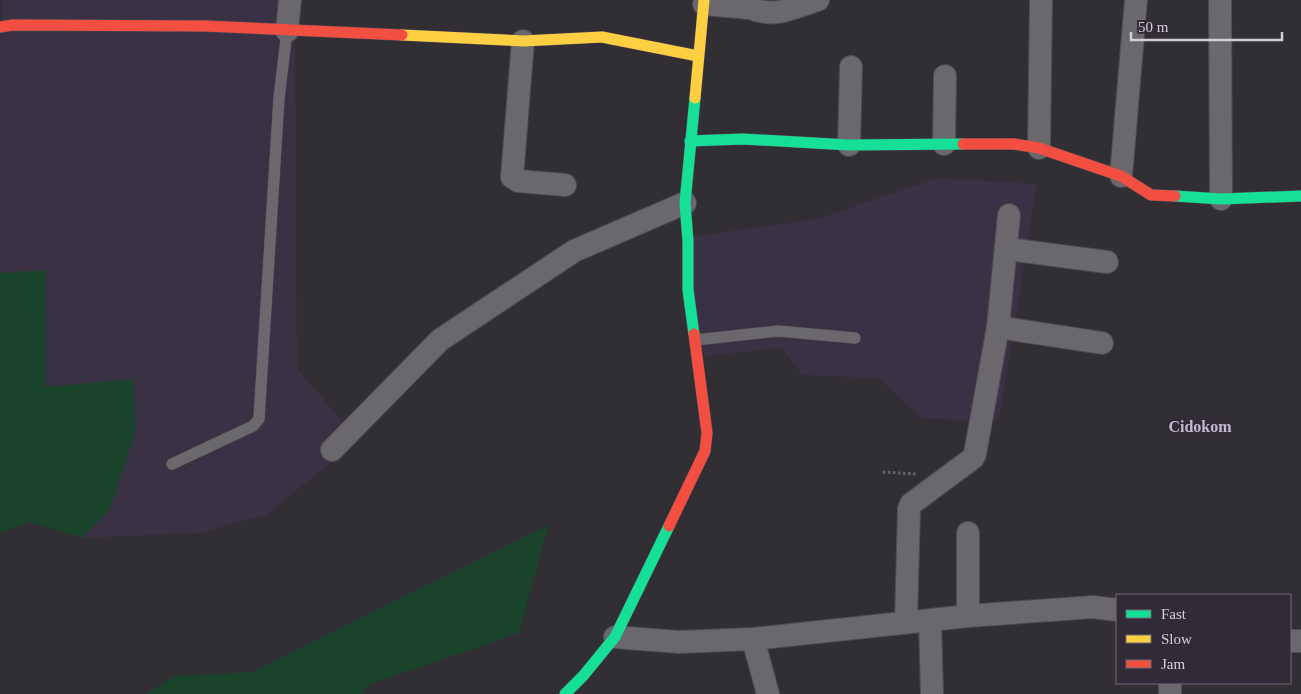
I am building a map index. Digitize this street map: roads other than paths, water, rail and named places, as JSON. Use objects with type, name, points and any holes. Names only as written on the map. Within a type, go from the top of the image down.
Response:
[{"type":"street","points":[[287,31],[290,0]]},
{"type":"street","points":[[565,694],[583,676],[615,637],[705,451],[707,432],[688,290],[688,241],[685,203],[704,2],[772,13],[790,11],[818,0]]},
{"type":"street","points":[[1039,148],[1041,0]]},
{"type":"street","points":[[1121,176],[1136,0]]},
{"type":"street","points":[[1220,0],[1221,199]]},
{"type":"street","points":[[0,27],[23,25],[196,26],[523,41],[602,37],[698,56]]},
{"type":"street","points":[[523,41],[512,177],[518,181],[565,185]]},
{"type":"street","points":[[849,145],[851,67]]},
{"type":"street","points":[[944,144],[945,76]]},
{"type":"street","points":[[690,141],[743,139],[849,145],[1014,144],[1039,148],[1121,176],[1151,195],[1221,199],[1301,196]]},
{"type":"street","points":[[332,450],[440,340],[574,251],[685,203]]},
{"type":"street","points":[[906,622],[909,509],[911,504],[973,458],[975,454],[998,328],[1009,215]]},
{"type":"street","points":[[1007,249],[1107,262]]},
{"type":"street","points":[[998,328],[1102,343]]},
{"type":"street","points":[[968,533],[968,616]]},
{"type":"street","points":[[615,637],[679,642],[753,638],[968,616],[1092,606],[1116,610]]},
{"type":"street","points":[[930,621],[932,694]]},
{"type":"street","points":[[753,638],[768,694]]},
{"type":"lane","points":[[172,464],[253,426],[259,419],[280,98],[287,31]]},
{"type":"lane","points":[[695,340],[778,331],[856,338]]},
{"type":"district","name":"Cidokom","points":[[1200,426]]}]
